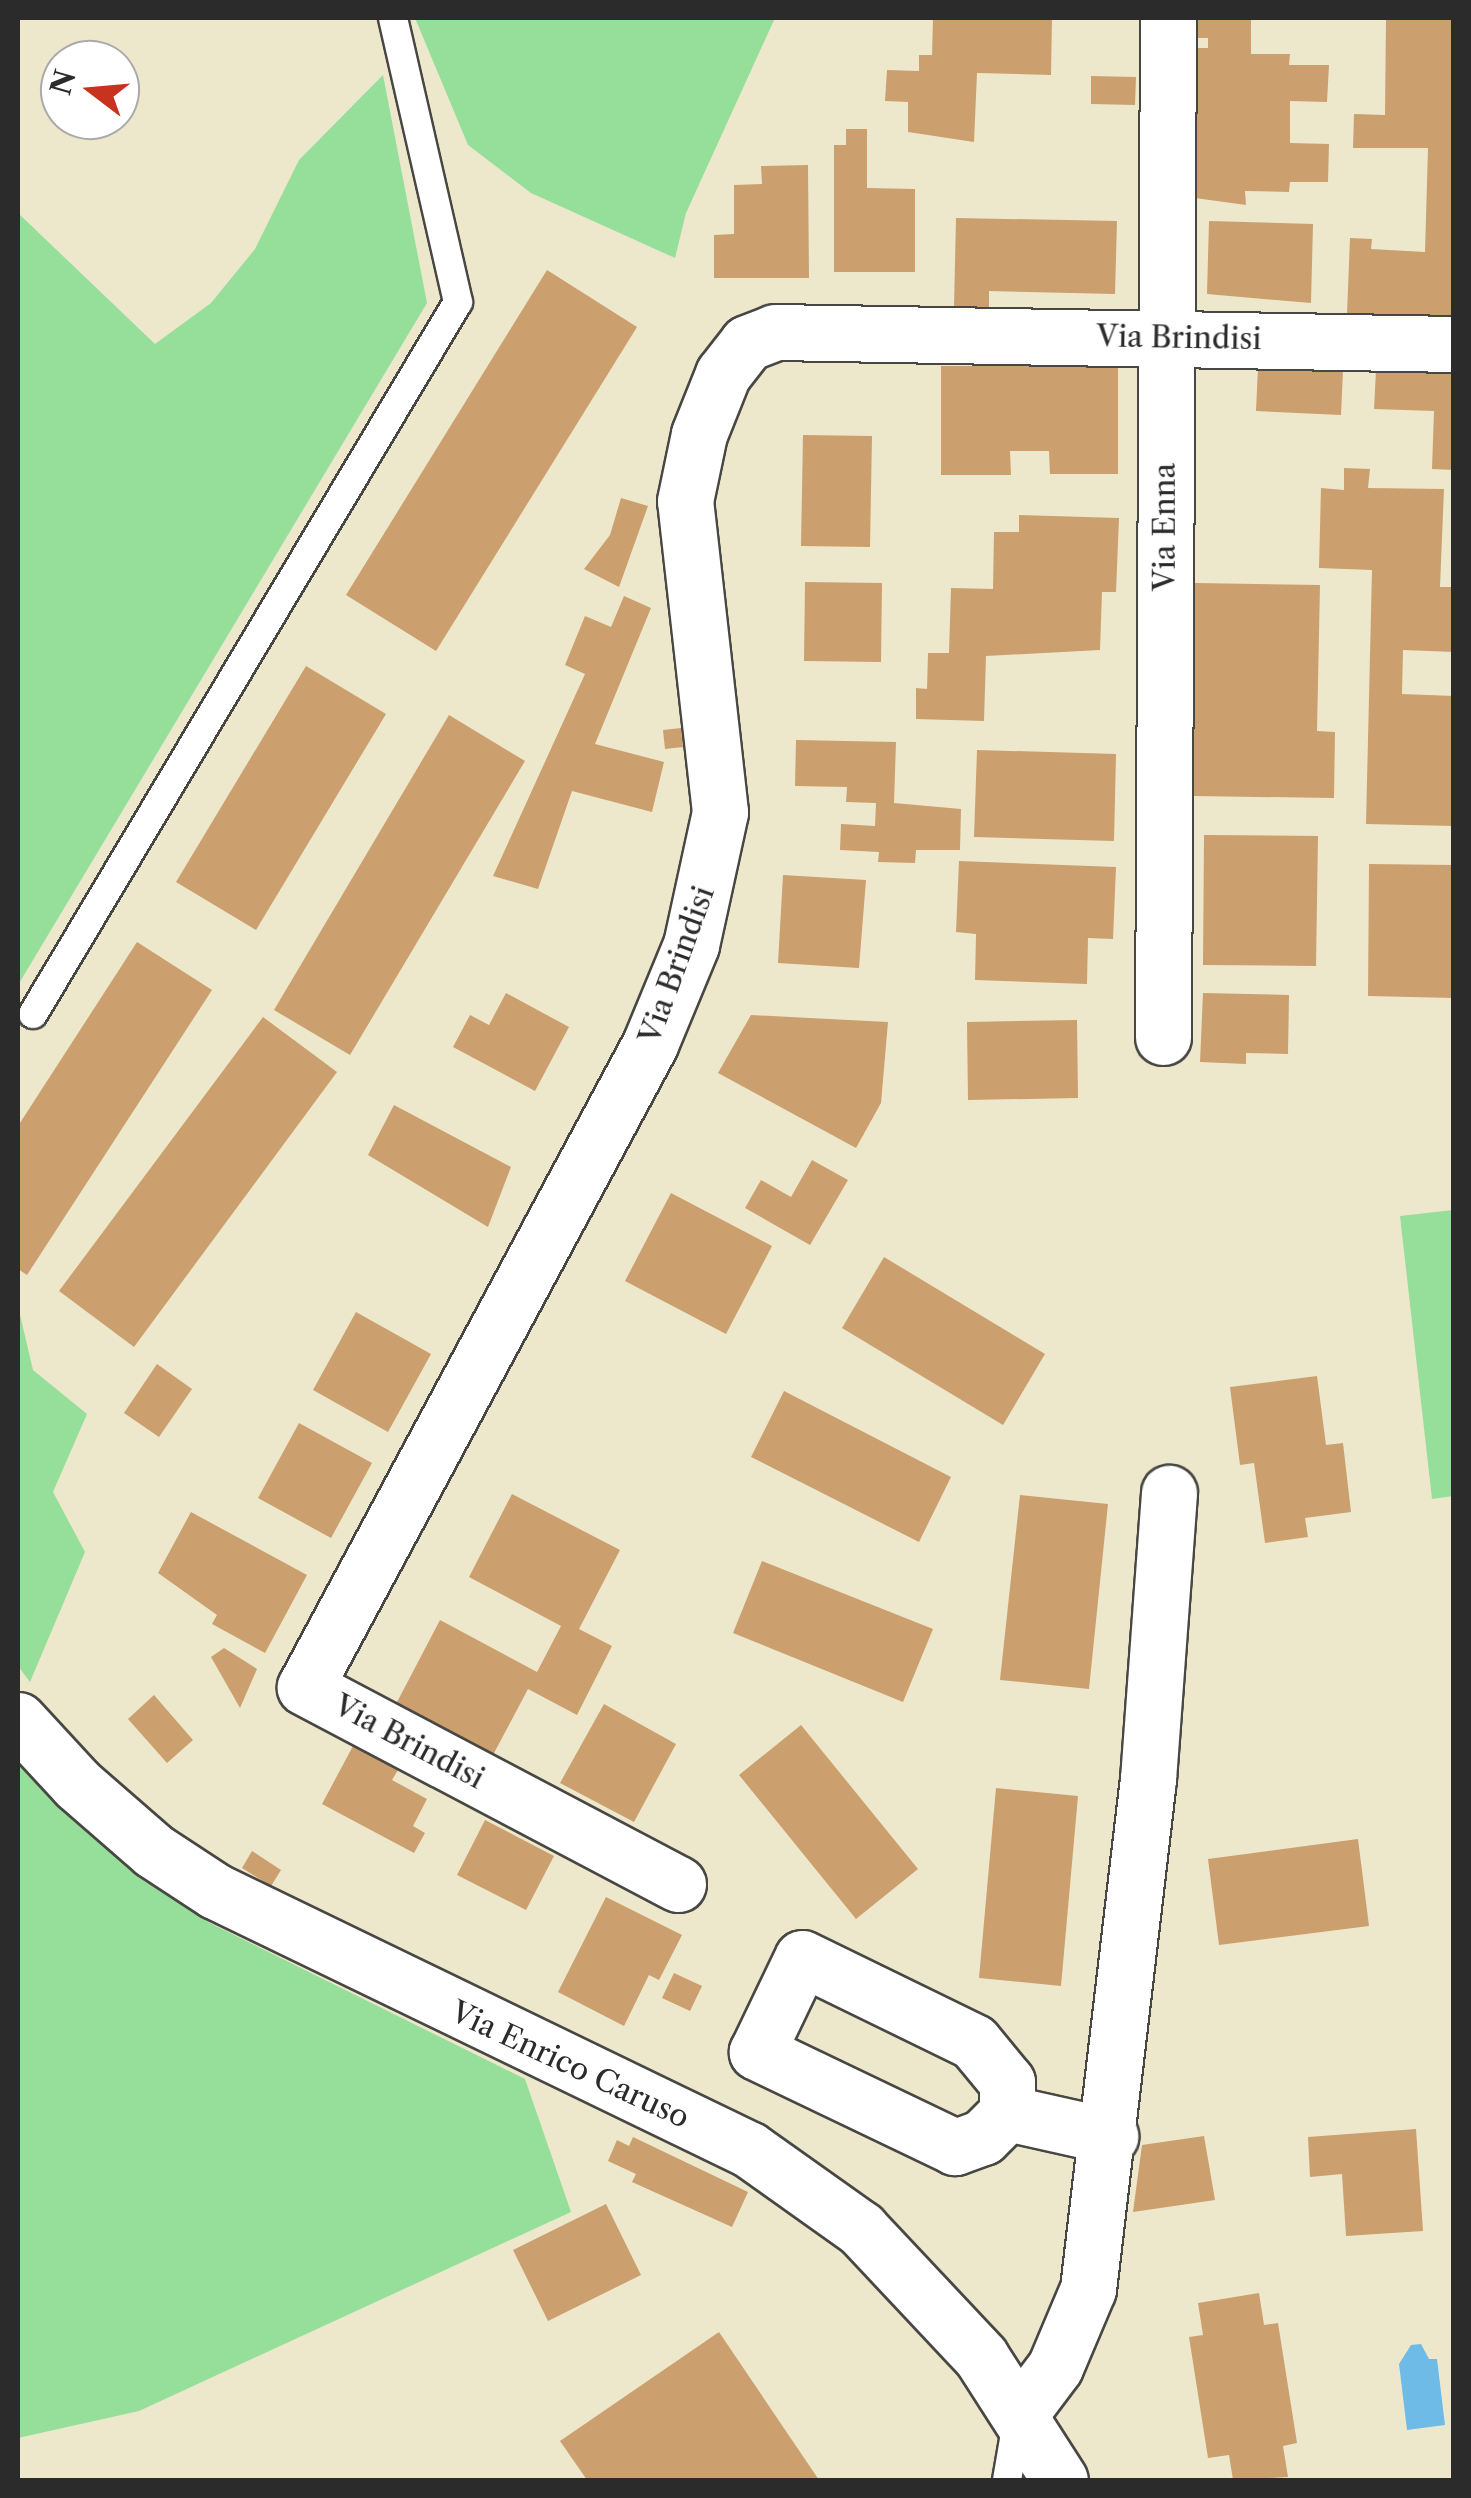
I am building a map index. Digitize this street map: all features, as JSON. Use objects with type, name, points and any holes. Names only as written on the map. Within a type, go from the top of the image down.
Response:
[{"type":"street","name":"Via Enna","points":[[1163,1037],[1168,18]]},
{"type":"street","name":"Via Brindisi","points":[[678,1884],[305,1687],[650,1044],[690,945],[720,812],[689,569],[685,501],[699,434],[723,374],[747,343],[775,332],[1454,344]]},
{"type":"street","points":[[1019,2415],[1055,2367],[1079,2318],[1110,2136],[1148,1780],[1169,1493]]},
{"type":"street","name":"Via Enrico Caruso","points":[[18,1720],[154,1851],[216,1890],[750,2150],[861,2229],[981,2357],[1060,2480]]},
{"type":"street","points":[[1007,2113],[1110,2136]]},
{"type":"lane","points":[[33,1014],[458,302],[393,18]]},
{"type":"lane","points":[[1007,2480],[1019,2415]]},
{"type":"green space","points":[[415,18],[775,18],[686,213],[675,258],[531,193],[468,145]]},
{"type":"green space","points":[[383,75],[427,303],[18,985],[18,213],[155,344],[211,303],[255,249],[299,160]]},
{"type":"green space","points":[[1453,1210],[1453,1496],[1432,1499],[1400,1216]]},
{"type":"green space","points":[[18,1306],[33,1370],[87,1414],[53,1492],[85,1552],[30,1682],[18,1666]]},
{"type":"green space","points":[[18,1762],[132,1870],[210,1923],[525,2079],[571,2212],[139,2411],[18,2438]]},
{"type":"water","points":[[1421,2344],[1429,2359],[1437,2359],[1445,2425],[1407,2430],[1399,2364],[1411,2345]]},
{"type":"building","points":[[933,18],[1052,18],[1051,75],[977,73],[974,142],[908,132],[908,102],[885,101],[887,70],[919,71],[919,55],[932,55]]},
{"type":"building","points":[[1197,18],[1251,18],[1251,54],[1290,54],[1289,65],[1329,65],[1327,102],[1290,101],[1290,143],[1329,144],[1328,182],[1290,182],[1289,192],[1245,191],[1246,205],[1195,198],[1196,48],[1208,48],[1208,38],[1197,38]]},
{"type":"building","points":[[1386,18],[1454,18],[1454,319],[1347,314],[1350,238],[1372,239],[1371,249],[1425,252],[1428,148],[1353,148],[1354,114],[1385,115]]},
{"type":"building","points":[[1091,76],[1136,77],[1135,105],[1091,104]]},
{"type":"building","points":[[846,129],[867,129],[867,188],[915,189],[915,272],[834,272],[834,145],[846,145]]},
{"type":"building","points":[[808,165],[809,278],[714,278],[714,235],[734,234],[734,185],[762,184],[761,166]]},
{"type":"building","points":[[956,218],[1117,221],[1115,294],[989,291],[989,308],[954,307]]},
{"type":"building","points":[[1209,221],[1313,224],[1311,303],[1207,294]]},
{"type":"building","points":[[547,270],[637,327],[436,651],[346,595]]},
{"type":"building","points":[[941,366],[1118,366],[1118,474],[1050,474],[1049,451],[1010,451],[1011,475],[941,475]]},
{"type":"building","points":[[1258,367],[1343,370],[1341,415],[1256,411]]},
{"type":"building","points":[[1376,370],[1454,373],[1454,470],[1432,469],[1434,411],[1374,409]]},
{"type":"building","points":[[803,435],[872,436],[870,547],[801,546]]},
{"type":"building","points":[[1344,468],[1370,469],[1368,488],[1444,489],[1440,587],[1454,587],[1454,652],[1403,650],[1402,694],[1454,696],[1454,826],[1366,824],[1372,570],[1319,568],[1321,488],[1344,490]]},
{"type":"building","points":[[621,498],[648,506],[619,587],[584,569],[610,535]]},
{"type":"building","points":[[1019,515],[1119,518],[1116,592],[1102,592],[1100,650],[986,656],[984,721],[916,719],[916,688],[927,689],[928,653],[949,653],[951,588],[993,589],[994,532],[1019,532]]},
{"type":"building","points":[[805,582],[882,583],[881,662],[804,661]]},
{"type":"building","points":[[1195,583],[1320,585],[1317,731],[1335,732],[1334,798],[1192,796]]},
{"type":"building","points":[[624,596],[651,608],[595,744],[664,762],[652,812],[572,791],[538,889],[493,876],[585,674],[565,665],[585,616],[611,627]]},
{"type":"building","points":[[306,666],[386,714],[256,930],[176,882]]},
{"type":"building","points":[[449,715],[525,761],[350,1055],[274,1010]]},
{"type":"building","points":[[681,728],[683,747],[665,749],[663,730]]},
{"type":"building","points":[[796,740],[896,742],[894,803],[961,809],[960,850],[916,850],[915,863],[878,862],[879,852],[840,850],[841,824],[875,826],[876,803],[846,802],[847,787],[795,786]]},
{"type":"building","points":[[977,750],[1116,754],[1114,841],[974,837]]},
{"type":"building","points":[[1204,835],[1318,836],[1316,966],[1203,965]]},
{"type":"building","points":[[959,861],[1116,867],[1113,939],[1088,938],[1087,984],[975,980],[976,934],[956,932]]},
{"type":"building","points":[[1369,864],[1454,865],[1454,998],[1368,996]]},
{"type":"building","points":[[783,875],[866,880],[859,968],[778,963]]},
{"type":"building","points":[[137,942],[212,990],[27,1275],[18,1269],[18,1126]]},
{"type":"building","points":[[506,993],[569,1027],[535,1091],[453,1047],[470,1015],[489,1025]]},
{"type":"building","points":[[1203,993],[1289,995],[1288,1054],[1246,1053],[1246,1064],[1200,1062]]},
{"type":"building","points":[[751,1015],[888,1022],[881,1103],[856,1148],[718,1073]]},
{"type":"building","points":[[263,1017],[337,1072],[134,1347],[59,1291]]},
{"type":"building","points":[[1077,1020],[1078,1098],[968,1100],[967,1022]]},
{"type":"building","points":[[394,1105],[511,1167],[488,1227],[368,1155]]},
{"type":"building","points":[[812,1160],[848,1180],[810,1245],[745,1208],[761,1180],[791,1197]]},
{"type":"building","points":[[671,1193],[772,1246],[726,1334],[625,1281]]},
{"type":"building","points":[[884,1257],[1045,1354],[1003,1425],[842,1328]]},
{"type":"building","points":[[356,1312],[431,1354],[388,1432],[313,1390]]},
{"type":"building","points":[[157,1364],[192,1389],[159,1437],[124,1413]]},
{"type":"building","points":[[1317,1376],[1326,1445],[1343,1443],[1351,1512],[1305,1518],[1308,1537],[1265,1543],[1254,1463],[1240,1465],[1230,1387]]},
{"type":"building","points":[[784,1391],[951,1477],[919,1542],[751,1457]]},
{"type":"building","points":[[299,1423],[372,1463],[331,1538],[258,1498]]},
{"type":"building","points":[[512,1494],[620,1550],[579,1629],[612,1646],[577,1715],[528,1689],[493,1755],[396,1704],[440,1620],[537,1672],[561,1626],[469,1577]]},
{"type":"building","points":[[1020,1495],[1108,1504],[1089,1689],[1000,1680]]},
{"type":"building","points":[[191,1512],[307,1575],[265,1653],[212,1624],[217,1615],[158,1573]]},
{"type":"building","points":[[762,1561],[933,1629],[903,1702],[733,1633]]},
{"type":"building","points":[[224,1648],[257,1669],[240,1708],[211,1657]]},
{"type":"building","points":[[154,1695],[193,1740],[167,1763],[128,1719]]},
{"type":"building","points":[[604,1704],[676,1744],[634,1822],[560,1783]]},
{"type":"building","points":[[801,1725],[918,1869],[856,1919],[739,1775]]},
{"type":"building","points":[[353,1746],[398,1770],[392,1780],[427,1799],[413,1826],[425,1833],[414,1853],[322,1804]]},
{"type":"building","points":[[996,1788],[1078,1796],[1061,1986],[979,1978]]},
{"type":"building","points":[[485,1820],[554,1856],[526,1910],[457,1875]]},
{"type":"building","points":[[1358,1839],[1369,1926],[1219,1945],[1208,1859]]},
{"type":"building","points":[[252,1851],[281,1870],[271,1886],[242,1868]]},
{"type":"building","points":[[606,1897],[682,1935],[659,1980],[649,1975],[624,2026],[558,1992]]},
{"type":"building","points":[[674,1973],[702,1986],[690,2011],[662,1998]]},
{"type":"building","points":[[1416,2129],[1423,2231],[1346,2236],[1342,2174],[1310,2177],[1308,2137]]},
{"type":"building","points":[[1204,2136],[1215,2200],[1133,2212],[1142,2145]]},
{"type":"building","points":[[633,2137],[748,2192],[732,2227],[632,2182],[636,2174],[608,2161],[617,2140],[629,2146]]},
{"type":"building","points":[[606,2204],[641,2275],[548,2321],[513,2250]]},
{"type":"building","points":[[1259,2293],[1264,2325],[1278,2323],[1297,2443],[1283,2446],[1288,2477],[1233,2480],[1229,2455],[1208,2458],[1189,2337],[1203,2335],[1198,2303]]},
{"type":"building","points":[[719,2332],[819,2480],[587,2480],[560,2441]]}]
